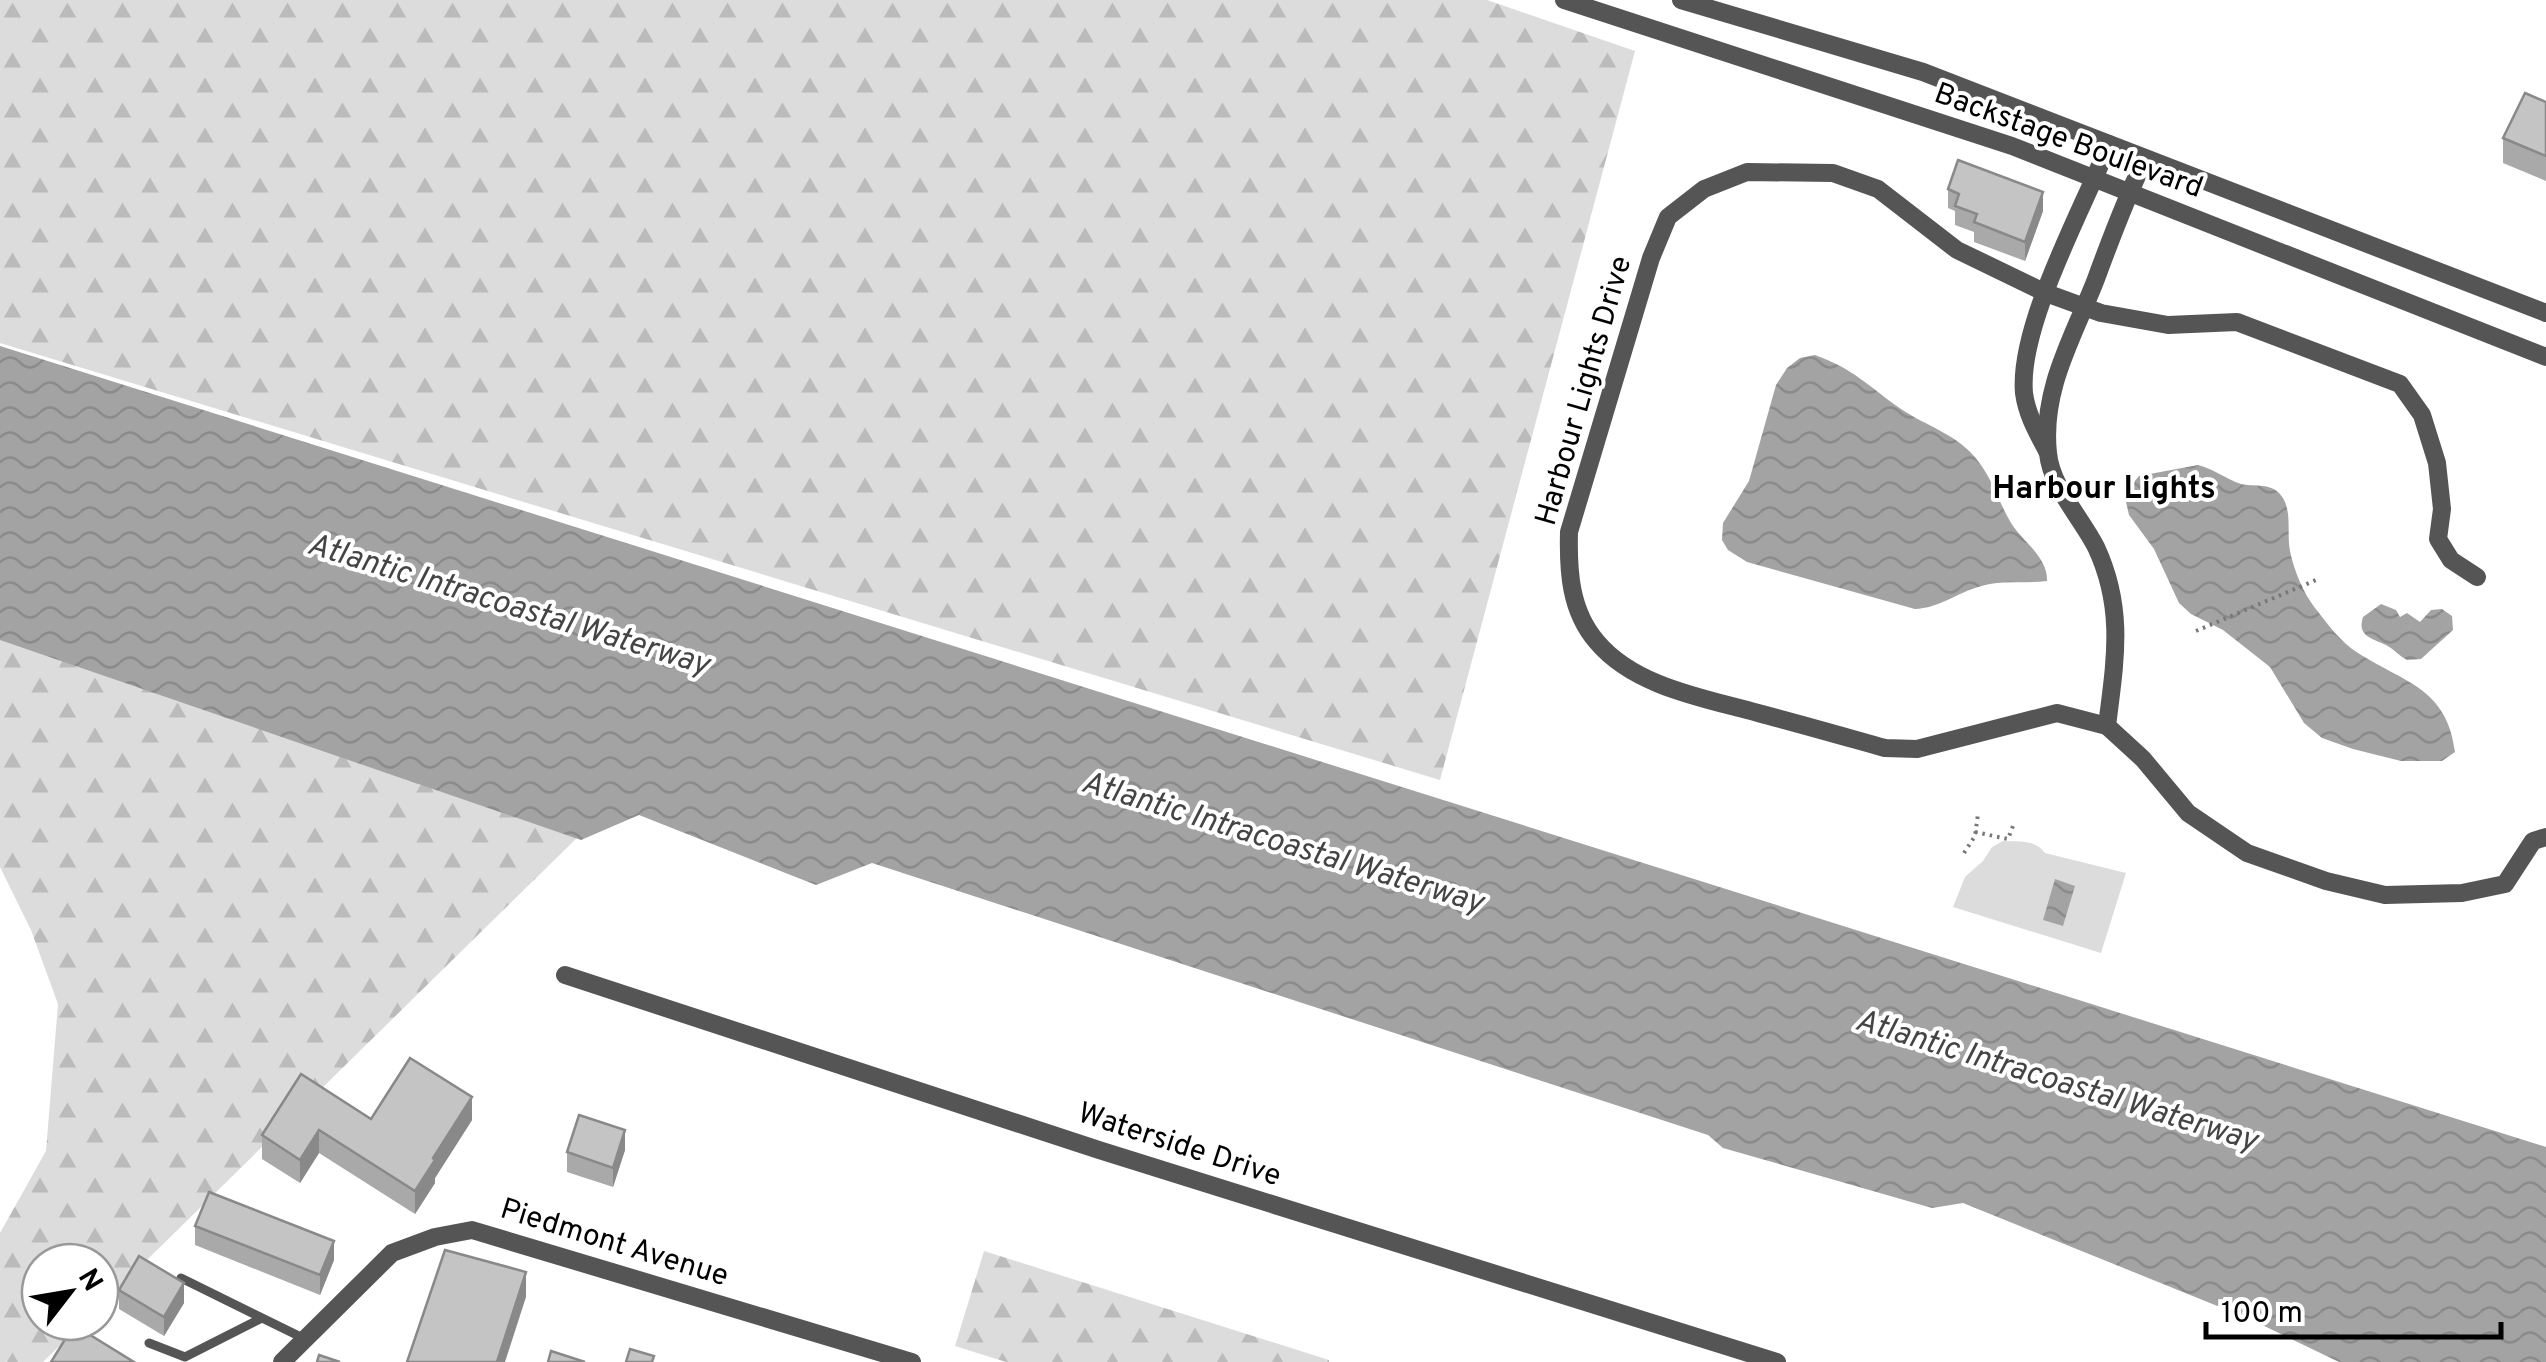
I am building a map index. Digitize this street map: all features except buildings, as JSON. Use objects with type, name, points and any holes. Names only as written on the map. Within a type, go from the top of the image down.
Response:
[{"type":"street","name":"Backstage Boulevard","points":[[1564,0],[2012,146],[2546,357]]},
{"type":"street","name":"Backstage Boulevard","points":[[1681,0],[1909,68],[2546,313]]},
{"type":"street","points":[[2047,451],[2032,424],[2024,389],[2036,316],[2109,144]]},
{"type":"street","points":[[2106,726],[2118,638],[2113,593],[2096,547],[2051,468],[2047,451],[2049,397],[2144,159]]},
{"type":"street","name":"Harbour Lights Drive","points":[[2477,577],[2451,560],[2438,538],[2442,508],[2437,463],[2422,415],[2400,384],[2237,322],[2168,325],[2083,306],[2046,293],[1958,250],[1878,189],[1833,173],[1747,172],[1704,188],[1668,218],[1651,258],[1569,532],[1568,572],[1578,612],[1596,642],[1616,660],[1667,687],[1885,748],[1917,749],[2058,713],[2106,726],[2143,759],[2188,813],[2246,853],[2326,881],[2385,894],[2462,893],[2505,884],[2533,842],[2546,836]]},
{"type":"street","name":"Waterside Drive","points":[[566,975],[1118,1156],[1778,1362]]},
{"type":"street","name":"Piedmont Avenue","points":[[282,1362],[392,1253],[435,1236],[472,1230],[912,1362]]},
{"type":"lane","points":[[182,1278],[305,1339]]},
{"type":"lane","points":[[150,1343],[186,1357],[260,1319]]},
{"type":"path","points":[[2196,631],[2316,580]]},
{"type":"path","points":[[1964,853],[1975,832],[1978,814]]},
{"type":"path","points":[[1975,832],[2007,840],[2013,826]]},
{"type":"green space","points":[[0,0],[1487,0],[1635,51],[1440,780],[0,343]]},
{"type":"green space","points":[[0,632],[586,829],[120,1286],[120,1242],[20,1242],[20,1342],[64,1342],[43,1362],[0,1362],[0,1233],[46,1151],[58,1004],[31,930],[0,867]]},
{"type":"green space","points":[[2003,841],[2032,843],[2045,853],[2126,873],[2101,953],[1953,907],[1965,877],[1992,847]]},
{"type":"green space","points":[[984,1251],[1329,1362],[1006,1362],[955,1346]]},
{"type":"water","name":"Atlantic Intracoastal Waterway","points":[[0,346],[2546,1147],[2546,1362],[2339,1362],[2252,1320],[1963,1203],[1932,1208],[1723,1148],[1708,1135],[872,863],[816,885],[639,815],[581,840],[0,640]]},
{"type":"water","points":[[1815,355],[1851,372],[1970,452],[1988,476],[2011,523],[2039,557],[2047,581],[1984,585],[1939,604],[1915,609],[1747,562],[1728,550],[1722,540],[1723,523],[1749,481],[1776,385],[1787,368],[1800,358]]},
{"type":"water","points":[[2198,465],[2241,484],[2265,486],[2278,492],[2288,512],[2294,566],[2311,602],[2352,649],[2433,700],[2443,714],[2455,752],[2442,761],[2401,761],[2322,738],[2304,723],[2270,667],[2223,630],[2191,614],[2179,603],[2154,549],[2129,515],[2126,502],[2129,488],[2139,476]]},
{"type":"water","points":[[2381,604],[2396,610],[2400,617],[2407,613],[2420,622],[2431,610],[2442,609],[2452,616],[2453,630],[2421,659],[2407,660],[2362,628],[2363,617]]},
{"type":"water","points":[[2055,879],[2075,886],[2063,926],[2043,920]]},
{"type":"district","name":"Harbour Lights","points":[[2104,490]]}]
